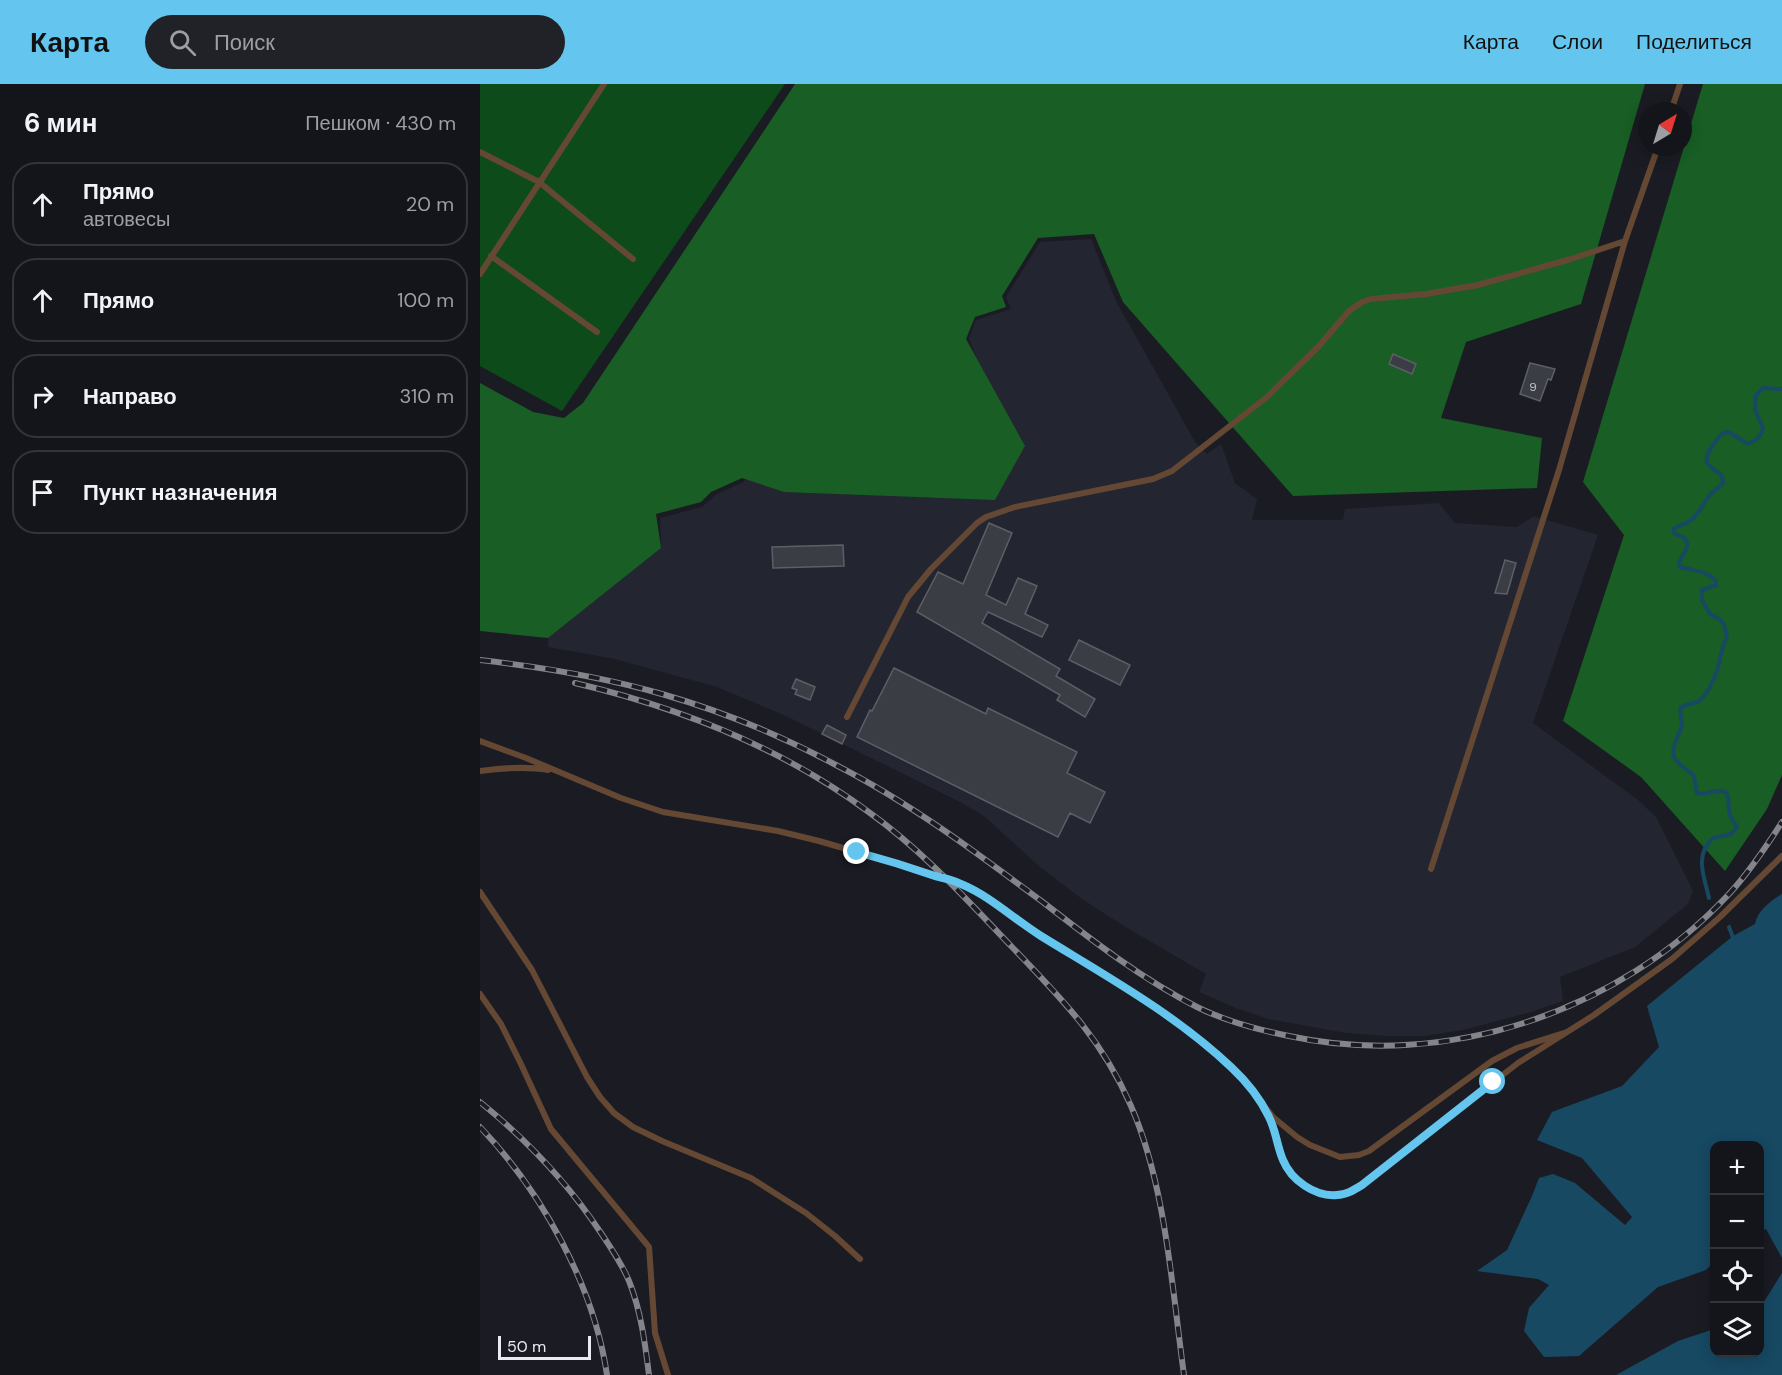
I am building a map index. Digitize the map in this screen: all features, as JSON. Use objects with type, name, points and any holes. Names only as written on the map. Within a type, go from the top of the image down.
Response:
[{"type":"lane","points":[[480,274],[604,84]]},
{"type":"lane","points":[[1674,102],[1679,85]]},
{"type":"lane","points":[[480,153],[539,182],[633,259]]},
{"type":"lane","points":[[1431,868],[1559,470],[1625,241],[1655,156]]},
{"type":"lane","points":[[847,717],[901,610],[918,582],[967,531],[986,517],[1033,503],[1153,479],[1172,471],[1267,397],[1319,346],[1349,311],[1362,302],[1478,285],[1625,241]]},
{"type":"lane","points":[[491,256],[597,332]]},
{"type":"lane","points":[[480,741],[621,798],[663,812],[778,831],[882,859],[968,887],[1186,1029],[1231,1066],[1273,1117],[1286,1129],[1310,1145],[1340,1157],[1359,1155],[1369,1151],[1492,1060],[1517,1048],[1567,1032]]},
{"type":"lane","points":[[480,771],[525,767],[558,772]]},
{"type":"lane","points":[[1261,1102],[1276,1133],[1283,1161],[1291,1173],[1313,1191],[1338,1195],[1349,1192],[1362,1185],[1518,1063],[1620,997],[1672,959],[1720,917],[1782,856]]},
{"type":"lane","points":[[480,892],[532,970],[587,1077],[614,1113],[633,1127],[662,1141],[751,1178],[806,1213],[860,1259]]},
{"type":"lane","points":[[480,994],[506,1033],[551,1130],[649,1246],[655,1333],[668,1375]]},
{"type":"shaded area","points":[[1091,239],[1116,301],[1195,442],[1207,454],[1221,444],[1235,483],[1257,499],[1252,520],[1343,520],[1345,509],[1439,503],[1455,523],[1517,527],[1534,516],[1598,535],[1533,723],[1638,800],[1656,817],[1693,891],[1688,904],[1635,947],[1560,977],[1563,1001],[1463,1030],[1424,1036],[1346,1033],[1268,1019],[1236,1008],[1199,992],[1206,974],[1082,899],[1040,867],[984,816],[960,802],[786,716],[717,687],[615,659],[548,647],[551,567],[661,548],[660,518],[702,507],[717,494],[744,482],[781,410],[979,365],[969,338],[976,320],[1011,309],[1006,297],[1040,242]]},
{"type":"green space","points":[[480,84],[785,84],[562,411],[480,366]]},
{"type":"green space","points":[[795,84],[1645,84],[1581,304],[1466,342],[1441,418],[1542,438],[1537,488],[1293,496],[1123,302],[1094,234],[1038,238],[1002,296],[1006,307],[975,317],[966,339],[1025,446],[995,500],[784,492],[742,478],[711,492],[701,502],[656,514],[661,548],[548,638],[480,631],[480,383],[533,412],[564,418],[583,403]]},
{"type":"green space","points":[[1703,84],[1782,84],[1782,775],[1767,809],[1725,871],[1641,777],[1563,721],[1624,535],[1583,482],[1681,156],[1692,156],[1692,120]]},
{"type":"water","points":[[1782,894],[1782,1258],[1766,1229],[1764,1230],[1764,1141],[1710,1141],[1710,1266],[1706,1270],[1658,1287],[1579,1356],[1544,1357],[1524,1331],[1529,1308],[1549,1285],[1538,1279],[1477,1271],[1507,1250],[1539,1178],[1553,1174],[1575,1183],[1625,1225],[1632,1217],[1582,1158],[1537,1140],[1552,1112],[1622,1086],[1659,1047],[1647,1006],[1733,936],[1755,924],[1762,910]]},
{"type":"water","points":[[1782,1273],[1782,1375],[1616,1375],[1678,1341],[1710,1330],[1710,1357],[1764,1357],[1764,1302]]},
{"type":"building","points":[[1393,354],[1416,364],[1412,374],[1389,364]]},
{"type":"building","points":[[1530,363],[1555,369],[1551,380],[1548,379],[1540,401],[1520,394]]},
{"type":"building","points":[[989,523],[1012,533],[986,595],[1006,605],[1018,578],[1037,586],[1025,614],[1048,625],[1042,637],[988,612],[982,623],[1060,669],[1056,676],[1095,699],[1085,717],[1057,700],[1060,695],[917,612],[938,572],[963,584]]},
{"type":"building","points":[[843,545],[844,566],[773,568],[772,547]]},
{"type":"building","points":[[1505,560],[1516,563],[1507,594],[1495,593]]},
{"type":"building","points":[[1079,640],[1130,665],[1120,685],[1069,660]]},
{"type":"building","points":[[894,668],[986,714],[988,708],[1077,752],[1067,773],[1105,792],[1090,823],[1070,813],[1058,837],[857,737]]},
{"type":"building","points":[[796,679],[815,687],[810,700],[795,694],[797,690],[792,688]]},
{"type":"building","points":[[827,725],[846,735],[842,744],[822,734]]},
{"type":"waterway","points":[[1709,898],[1702,866],[1704,851],[1713,838],[1731,834],[1737,827],[1729,811],[1725,792],[1697,793],[1694,776],[1676,761],[1673,752],[1682,727],[1681,707],[1699,701],[1707,692],[1716,673],[1727,637],[1721,620],[1710,614],[1702,600],[1702,590],[1716,585],[1716,581],[1704,573],[1680,567],[1679,562],[1687,543],[1684,538],[1674,533],[1674,529],[1693,518],[1711,493],[1723,482],[1722,477],[1708,465],[1707,461],[1707,455],[1717,440],[1723,433],[1729,432],[1746,443],[1756,440],[1763,428],[1755,410],[1756,395],[1763,388],[1782,389]]},
{"type":"waterway","points":[[1729,927],[1734,940]]},
{"type":"railway","points":[[480,660],[572,673],[662,694],[728,716],[814,753],[916,811],[1118,959],[1177,996],[1208,1012],[1254,1028],[1289,1036],[1349,1044],[1409,1045],[1469,1037],[1527,1022],[1583,1000],[1636,971],[1685,935],[1736,886],[1782,822]]},
{"type":"railway","points":[[575,683],[654,705],[730,733],[802,769],[837,790],[908,843],[944,877],[1064,1002],[1094,1040],[1120,1082],[1143,1137],[1166,1238],[1184,1375]]},
{"type":"railway","points":[[480,1102],[514,1131],[561,1180],[616,1256],[629,1281],[637,1304],[649,1375]]},
{"type":"railway","points":[[480,1127],[524,1181],[562,1242],[590,1308],[607,1375]]},
{"type":"route","points":[[857,852],[947,879],[976,891],[1041,936],[1097,969],[1186,1029],[1231,1066],[1247,1084],[1269,1116],[1283,1161],[1291,1173],[1313,1191],[1338,1195],[1362,1185],[1493,1082]]}]
